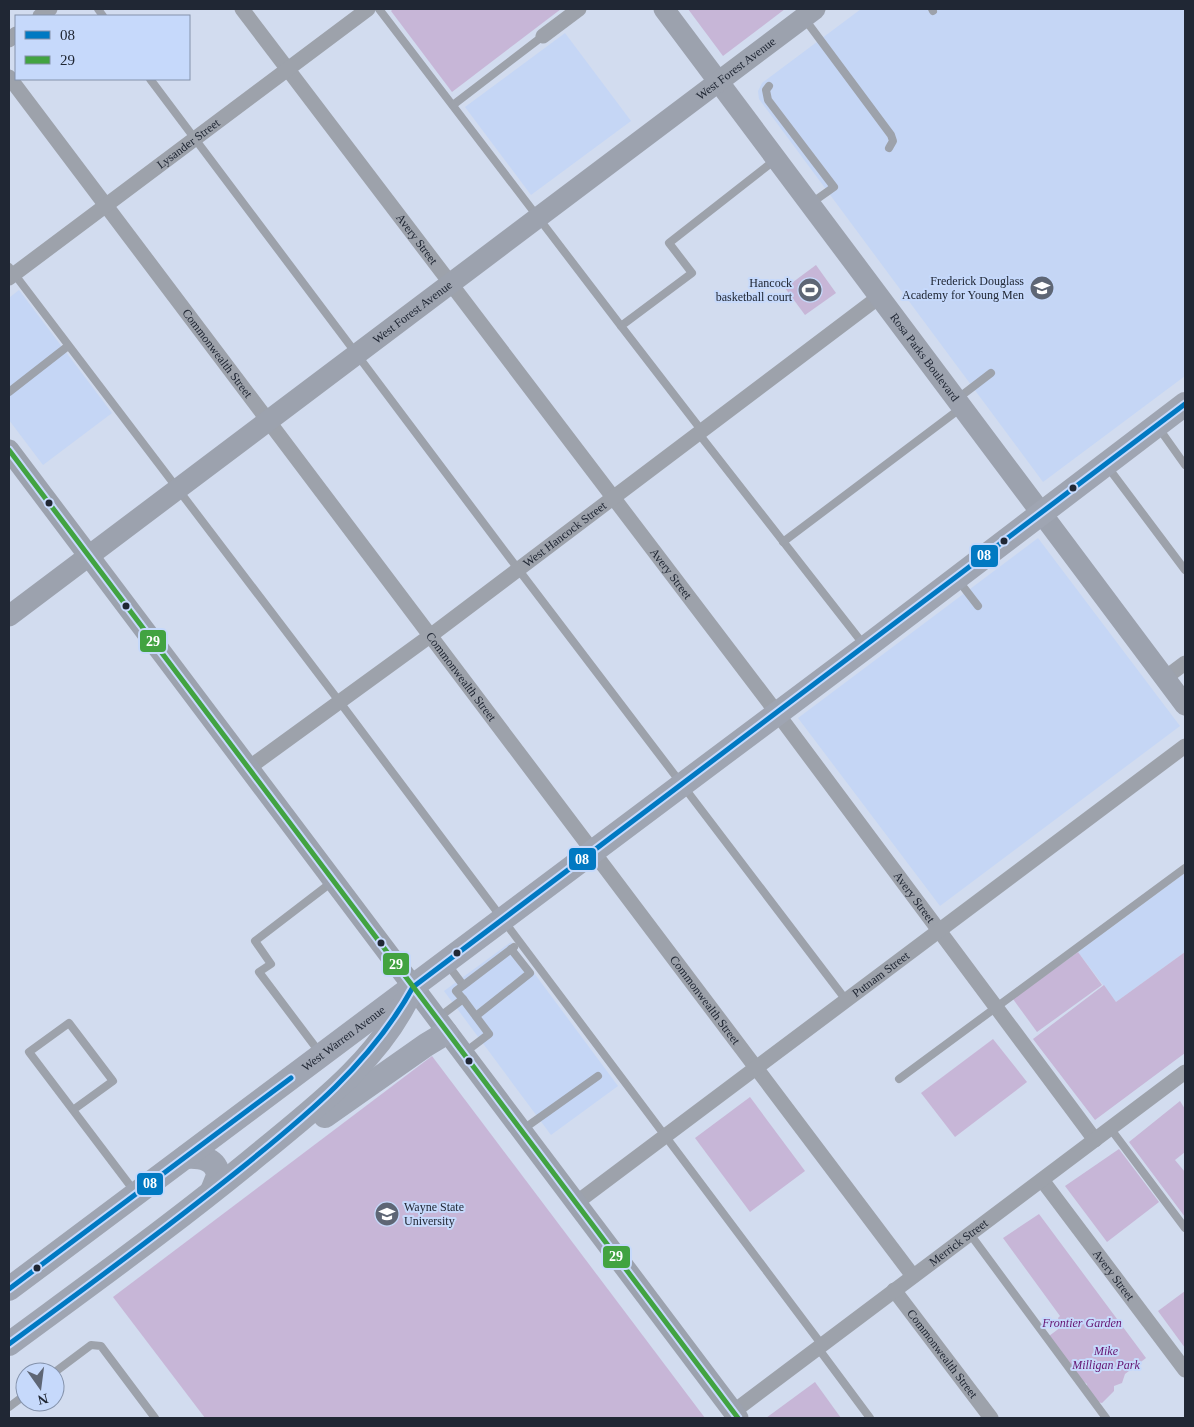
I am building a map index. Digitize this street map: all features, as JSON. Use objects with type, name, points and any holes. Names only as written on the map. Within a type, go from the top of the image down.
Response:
[{"type":"main road","name":"West Warren Avenue","points":[[9,1289],[866,647],[1185,404]]},
{"type":"main road","name":"West Warren Avenue","points":[[9,1344],[220,1185],[309,1113],[342,1082],[400,1014],[413,987]]},
{"type":"main road","points":[[186,1157],[202,1157],[214,1165],[220,1185],[240,1176],[426,1045],[441,1026]]},
{"type":"street","name":"Avery Street","points":[[242,9],[777,713],[994,1008],[1095,1140]]},
{"type":"street","name":"Lysander Street","points":[[11,273],[106,205],[368,9]]},
{"type":"street","points":[[543,36],[579,9]]},
{"type":"street","name":"Rosa Parks Boulevard","points":[[664,9],[1185,705]]},
{"type":"street","name":"West Forest Avenue","points":[[9,616],[809,13]]},
{"type":"street","name":"Commonwealth Street","points":[[9,77],[913,1276]]},
{"type":"street","name":"West Hancock Street","points":[[247,769],[430,636],[880,297]]},
{"type":"street","points":[[9,450],[332,882],[735,1415]]},
{"type":"street","points":[[1165,678],[1185,664]]},
{"type":"street","name":"Putnam Street","points":[[576,1203],[1185,746]]},
{"type":"street","name":"Merrick Street","points":[[735,1415],[820,1346],[1110,1128],[1185,1074]]},
{"type":"street","name":"Avery Street","points":[[1042,1180],[1185,1370]]},
{"type":"street","name":"Commonwealth Street","points":[[894,1290],[991,1418]]},
{"type":"lane","points":[[380,9],[783,542],[866,647]]},
{"type":"lane","points":[[809,13],[890,135],[893,141],[889,148]]},
{"type":"lane","points":[[453,105],[543,36]]},
{"type":"lane","points":[[151,80],[518,569],[846,1000]]},
{"type":"lane","points":[[769,86],[766,90],[768,100],[834,187],[810,205]]},
{"type":"lane","points":[[621,326],[692,273],[669,243],[776,159]]},
{"type":"lane","points":[[11,273],[339,701],[820,1346],[870,1418]]},
{"type":"lane","points":[[9,392],[68,346]]},
{"type":"lane","points":[[783,542],[959,403],[991,373]]},
{"type":"lane","points":[[1156,426],[1185,464]]},
{"type":"lane","points":[[1106,464],[1185,570]]},
{"type":"lane","points":[[957,578],[978,606]]},
{"type":"lane","points":[[899,1079],[1185,868]]},
{"type":"lane","points":[[322,1055],[259,972],[271,964],[255,941],[332,882]]},
{"type":"lane","points":[[462,1054],[489,1034],[456,991],[463,985],[473,982],[497,964],[519,943]]},
{"type":"lane","points":[[476,1016],[488,1002],[512,983],[530,973],[511,949]]},
{"type":"lane","points":[[445,962],[463,985]]},
{"type":"lane","points":[[441,1026],[463,999]]},
{"type":"lane","points":[[73,1110],[112,1081],[69,1023],[29,1052],[136,1194]]},
{"type":"lane","points":[[520,1131],[598,1076]]},
{"type":"lane","points":[[1110,1128],[1185,1228]]},
{"type":"lane","points":[[970,1234],[1106,1418]]},
{"type":"lane","points":[[65,1364],[91,1345],[102,1346],[155,1418]]},
{"type":"shaded area","name":"Frederick Douglass Academy for Young Men","points":[[861,9],[1185,9],[1185,376],[1043,482],[759,99],[758,91],[762,83]]},
{"type":"shaded area","points":[[565,33],[631,121],[531,195],[465,107]]},
{"type":"shaded area","points":[[19,290],[112,413],[43,465],[9,420],[9,298]]},
{"type":"shaded area","points":[[1038,538],[1180,726],[940,906],[798,718]]},
{"type":"shaded area","points":[[1185,873],[1185,952],[1116,1002],[1078,952]]},
{"type":"shaded area","points":[[511,942],[618,1086],[551,1135],[444,991]]},
{"type":"green space","points":[[393,9],[561,9],[452,92],[391,11]]},
{"type":"green space","points":[[688,9],[785,9],[723,56]]},
{"type":"green space","name":"Hancock basketball court","points":[[816,265],[836,293],[805,315],[785,288]]},
{"type":"green space","points":[[1078,952],[1102,985],[1037,1032],[1013,999]]},
{"type":"green space","points":[[1185,952],[1185,1053],[1095,1120],[1033,1039],[1104,985],[1116,1002]]},
{"type":"green space","points":[[993,1039],[1027,1082],[955,1137],[921,1093]]},
{"type":"green space","name":"Wayne State University","points":[[432,1056],[705,1418],[205,1418],[113,1297]]},
{"type":"green space","points":[[750,1097],[805,1171],[750,1212],[695,1138]]},
{"type":"green space","points":[[1180,1101],[1185,1109],[1185,1152],[1175,1160],[1185,1172],[1185,1217],[1129,1142]]},
{"type":"green space","points":[[1119,1149],[1159,1202],[1107,1242],[1065,1186]]},
{"type":"green space","points":[[1039,1214],[1146,1358],[1125,1374],[1122,1383],[1114,1386],[1114,1391],[1102,1403],[1092,1401],[1088,1394],[1087,1384],[1079,1378],[1049,1336],[1061,1327],[1058,1318],[1060,1316],[1003,1238]]},
{"type":"green space","points":[[1185,1291],[1185,1348],[1158,1311]]},
{"type":"green space","points":[[815,1382],[841,1418],[766,1418]]},
{"type":"transit line","name":"08","points":[[9,1344],[182,1214],[289,1129],[335,1087],[378,1040],[413,987],[1185,404]]},
{"type":"transit line","name":"29","points":[[9,450],[738,1418]]},
{"type":"transit line","name":"08","points":[[9,1289],[291,1078]]},
{"type":"place","name":"Frederick Douglass Academy for Young Men","points":[[1042,288]]},
{"type":"place","name":"Hancock basketball court","points":[[810,290]]},
{"type":"place","name":"Wayne State University","points":[[387,1214]]},
{"type":"park label","name":"Frontier Garden","points":[[1082,1323]]},
{"type":"park label","name":"Mike Milligan Park","points":[[1106,1358]]}]
